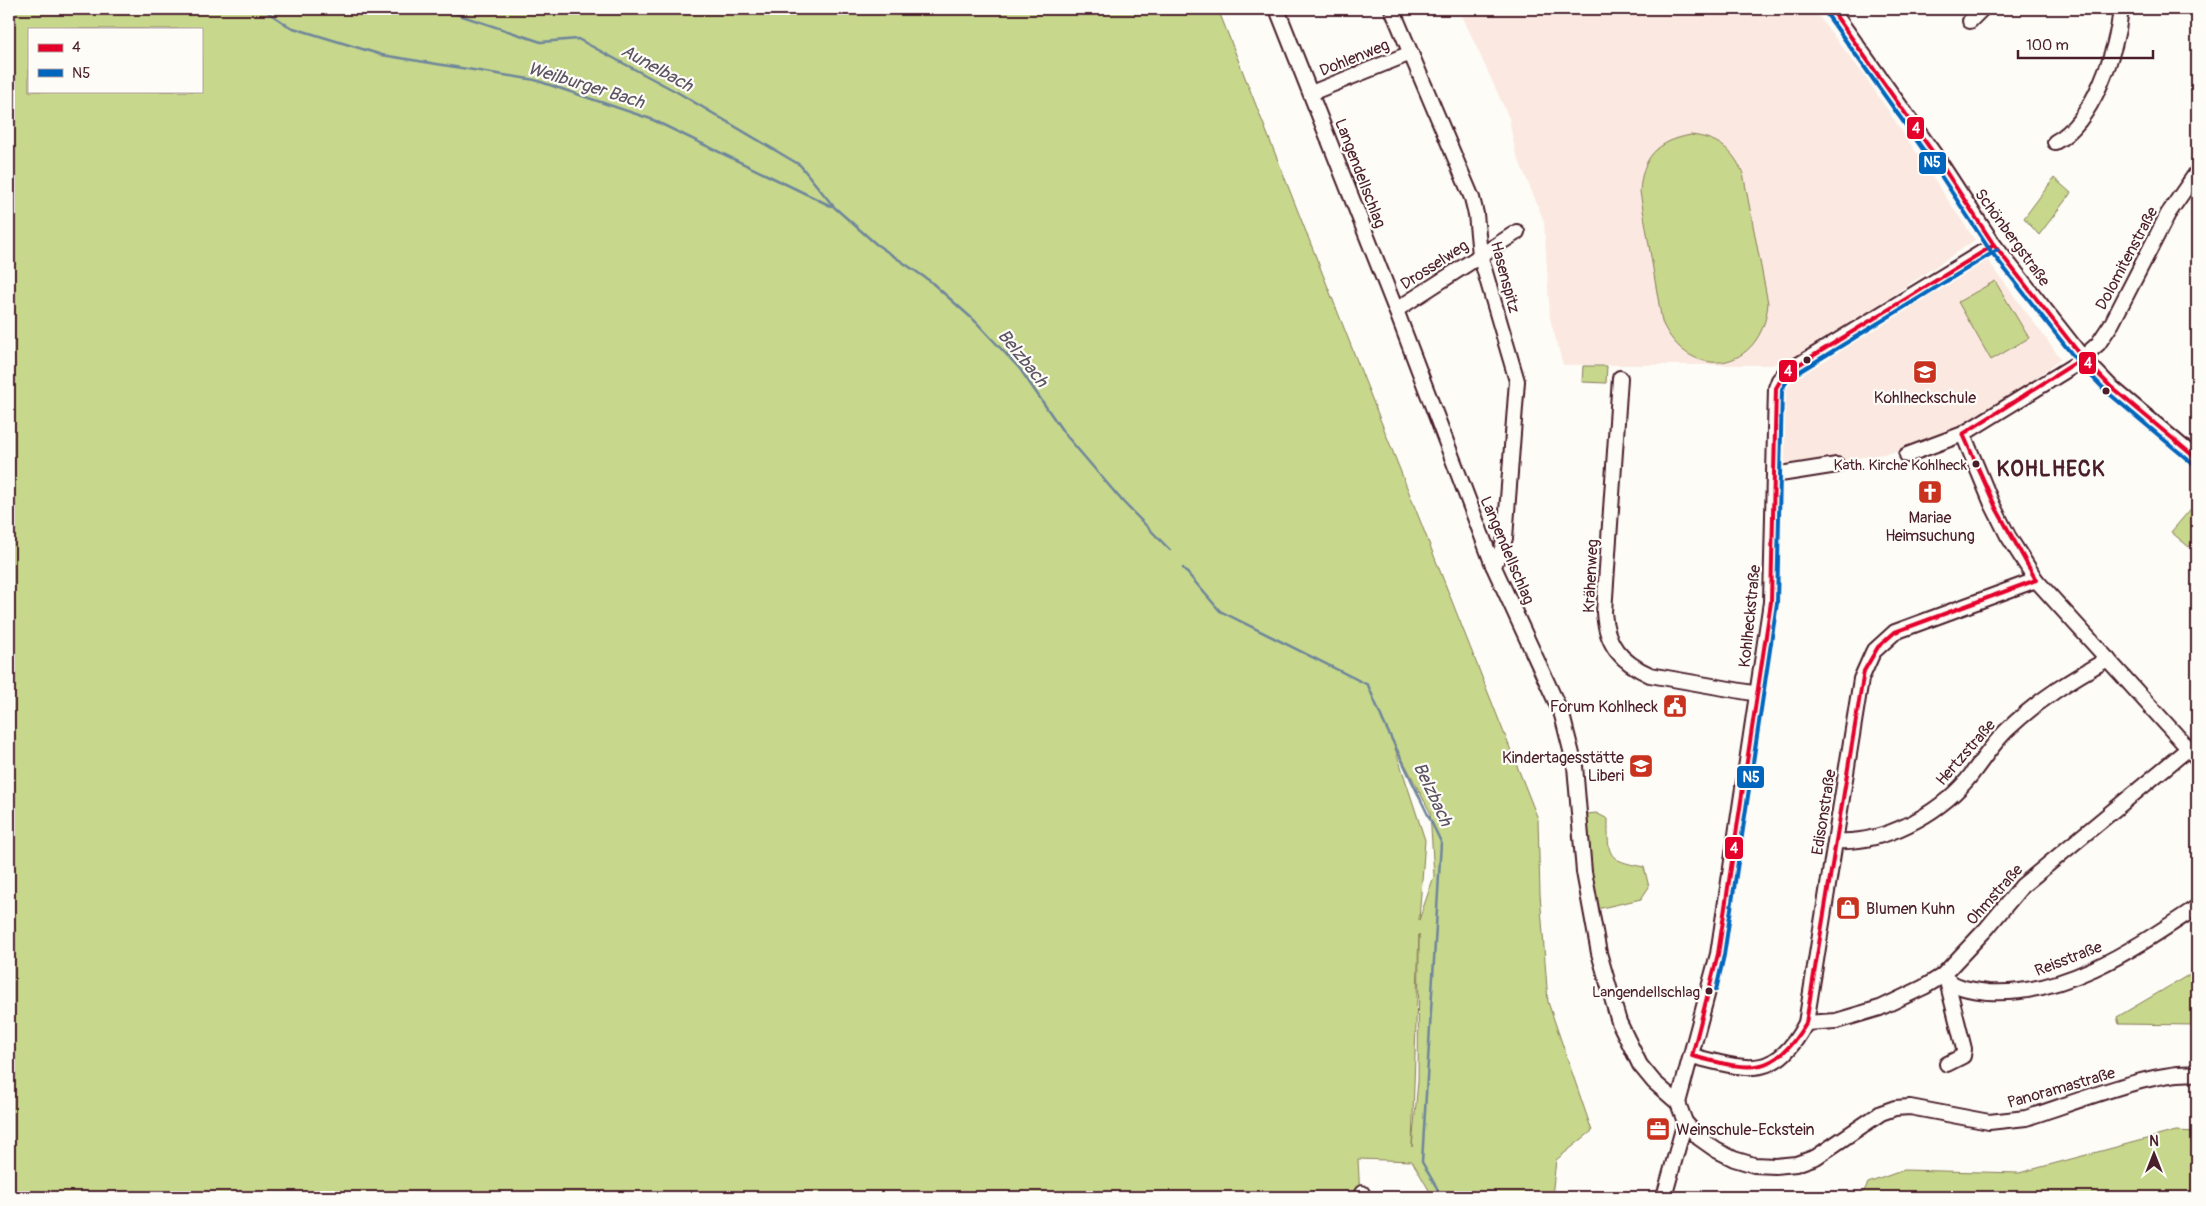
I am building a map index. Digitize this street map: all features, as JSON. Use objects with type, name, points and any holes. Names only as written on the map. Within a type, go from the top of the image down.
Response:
[{"type":"street","name":"Langendellschlag","points":[[1277,9],[1396,310],[1493,565],[1562,715],[1569,738],[1579,796],[1580,836],[1589,907],[1599,953],[1619,1022],[1640,1064],[1654,1082],[1678,1103]]},
{"type":"street","name":"Hasenspitz","points":[[1392,9],[1472,198],[1476,214],[1480,255],[1517,381],[1505,538],[1500,555],[1493,565]]},
{"type":"street","name":"Schönbergstraße","points":[[1831,9],[1937,158],[1994,245],[2083,358],[2116,392],[2197,459]]},
{"type":"street","points":[[1970,21],[1982,9]]},
{"type":"street","points":[[2055,142],[2075,127],[2094,96],[2113,47],[2121,9]]},
{"type":"street","name":"Dohlenweg","points":[[1311,93],[1411,53]]},
{"type":"street","name":"Dolomitenstraße","points":[[1906,455],[1963,434],[2083,358],[2102,338],[2112,323],[2155,237],[2197,172]]},
{"type":"street","name":"Drosselweg","points":[[1396,310],[1517,232]]},
{"type":"street","name":"Kohlheckstraße","points":[[1678,1103],[1718,954],[1771,602],[1776,388],[1779,380],[1785,373],[1994,245]]},
{"type":"street","name":"Krähenweg","points":[[1620,378],[1604,612],[1608,639],[1621,658],[1635,668],[1650,675],[1758,694]]},
{"type":"street","points":[[1963,434],[1992,504],[2008,536],[2036,580],[2193,753]]},
{"type":"street","points":[[1774,475],[1837,465]]},
{"type":"street","name":"Edisonstraße","points":[[1692,1056],[1736,1067],[1754,1068],[1772,1063],[1787,1053],[1806,1022],[1861,679],[1873,652],[1895,632],[2036,580]]},
{"type":"street","name":"Hertzstraße","points":[[1836,840],[1863,840],[1884,834],[1931,812],[1966,781],[1992,746],[2027,711],[2068,681],[2108,660]]},
{"type":"street","name":"Ohmstraße","points":[[1806,1022],[1836,1021],[1880,1008],[1944,978],[2022,886],[2193,753]]},
{"type":"street","name":"Reisstraße","points":[[1944,978],[1963,988],[1998,992],[2019,992],[2057,984],[2107,963],[2197,907]]},
{"type":"street","points":[[1944,978],[1964,1049],[1963,1056],[1947,1064]]},
{"type":"street","name":"Panoramastraße","points":[[1678,1103],[1685,1122],[1699,1138],[1716,1150],[1748,1163],[1775,1166],[1796,1164],[1816,1157],[1881,1113],[1895,1108],[1910,1107],[1989,1122],[2009,1122],[2141,1082],[2169,1076],[2197,1074]]},
{"type":"street","points":[[1664,1197],[1685,1122]]},
{"type":"shaded area","points":[[1459,9],[1813,9],[1865,76],[1975,240],[1799,359],[1770,365],[1563,365],[1550,319],[1544,221],[1515,151],[1509,118]]},
{"type":"shaded area","name":"Kohlheckschule","points":[[1987,259],[2061,359],[2012,396],[1952,432],[1904,451],[1785,469],[1785,385]]},
{"type":"green space","points":[[9,9],[1218,9],[1538,819],[1540,894],[1548,1002],[1592,1131],[1556,1160],[1552,1197],[1433,1197],[1412,1161],[1358,1159],[1360,1197],[9,1197]],"holes":[[[1392,739],[1430,812],[1434,876],[1419,920],[1425,840]],[[1419,934],[1418,1081],[1412,1147]]]},
{"type":"green space","points":[[1691,135],[1709,139],[1723,146],[1734,157],[1743,173],[1768,303],[1763,326],[1753,344],[1740,356],[1724,362],[1707,361],[1690,355],[1674,342],[1662,322],[1640,192],[1644,169],[1653,153],[1660,146]]},
{"type":"green space","points":[[2054,178],[2071,193],[2039,235],[2024,218]]},
{"type":"green space","points":[[1995,281],[2029,338],[1991,360],[1958,302]]},
{"type":"green space","points":[[1583,366],[1607,366],[1606,383],[1582,382]]},
{"type":"green space","points":[[2194,505],[2197,508],[2197,538],[2189,547],[2171,532]]},
{"type":"green space","points":[[1596,813],[1608,819],[1608,841],[1612,854],[1622,862],[1644,867],[1649,887],[1641,899],[1597,909],[1588,857],[1587,814]]},
{"type":"green space","points":[[2197,970],[2197,1025],[2119,1024],[2117,1017]]},
{"type":"green space","points":[[2176,1131],[2197,1132],[2197,1197],[1861,1197],[1868,1183],[1904,1170],[2019,1173]]},
{"type":"waterway","name":"Weilburger Bach","points":[[263,9],[290,27],[382,55],[535,80],[651,119],[831,206]]},
{"type":"waterway","name":"Belzbach","points":[[441,9],[541,42],[578,39],[677,92],[800,165],[834,207],[876,244],[930,281],[976,322],[1020,369],[1064,433],[1124,503],[1170,550]]},
{"type":"waterway","name":"Belzbach","points":[[1183,568],[1220,611],[1368,685],[1383,721],[1441,842],[1422,1162],[1442,1197]]},
{"type":"transit line","name":"4","points":[[1831,9],[1937,158],[1994,245],[2083,358],[2110,386],[2197,459]]},
{"type":"transit line","name":"N5","points":[[1826,13],[1932,162],[1989,249],[2078,362],[2106,391],[2193,464]]},
{"type":"transit line","name":"4","points":[[1994,245],[1785,373],[1776,388],[1771,602],[1718,954],[1692,1056],[1729,1065],[1758,1066],[1770,1062],[1782,1054],[1794,1041],[1806,1023],[1864,671],[1878,647],[1895,632],[2036,580],[1996,508],[1963,434],[2083,358]]},
{"type":"transit line","name":"N5","points":[[1716,990],[1724,955],[1777,603],[1782,389],[1789,378],[1997,250]]},
{"type":"place","name":"Kohlheckschule","points":[[1925,372]]},
{"type":"place","name":"Kath. Kirche Kohlheck","points":[[1976,464]]},
{"type":"place","name":"Mariae Heimsuchung","points":[[1930,492]]},
{"type":"place","name":"Forum Kohlheck","points":[[1675,706]]},
{"type":"place","name":"Kindertagesstätte Liberi","points":[[1641,766]]},
{"type":"place","name":"Blumen Kuhn","points":[[1848,908]]},
{"type":"place","name":"Langendellschlag","points":[[1709,991]]},
{"type":"place","name":"Weinschule-Eckstein","points":[[1658,1129]]},
{"type":"district","name":"KOHLHECK","points":[[2051,469]]},
{"type":"water label","name":"Aunelbach","points":[[657,68]]}]
